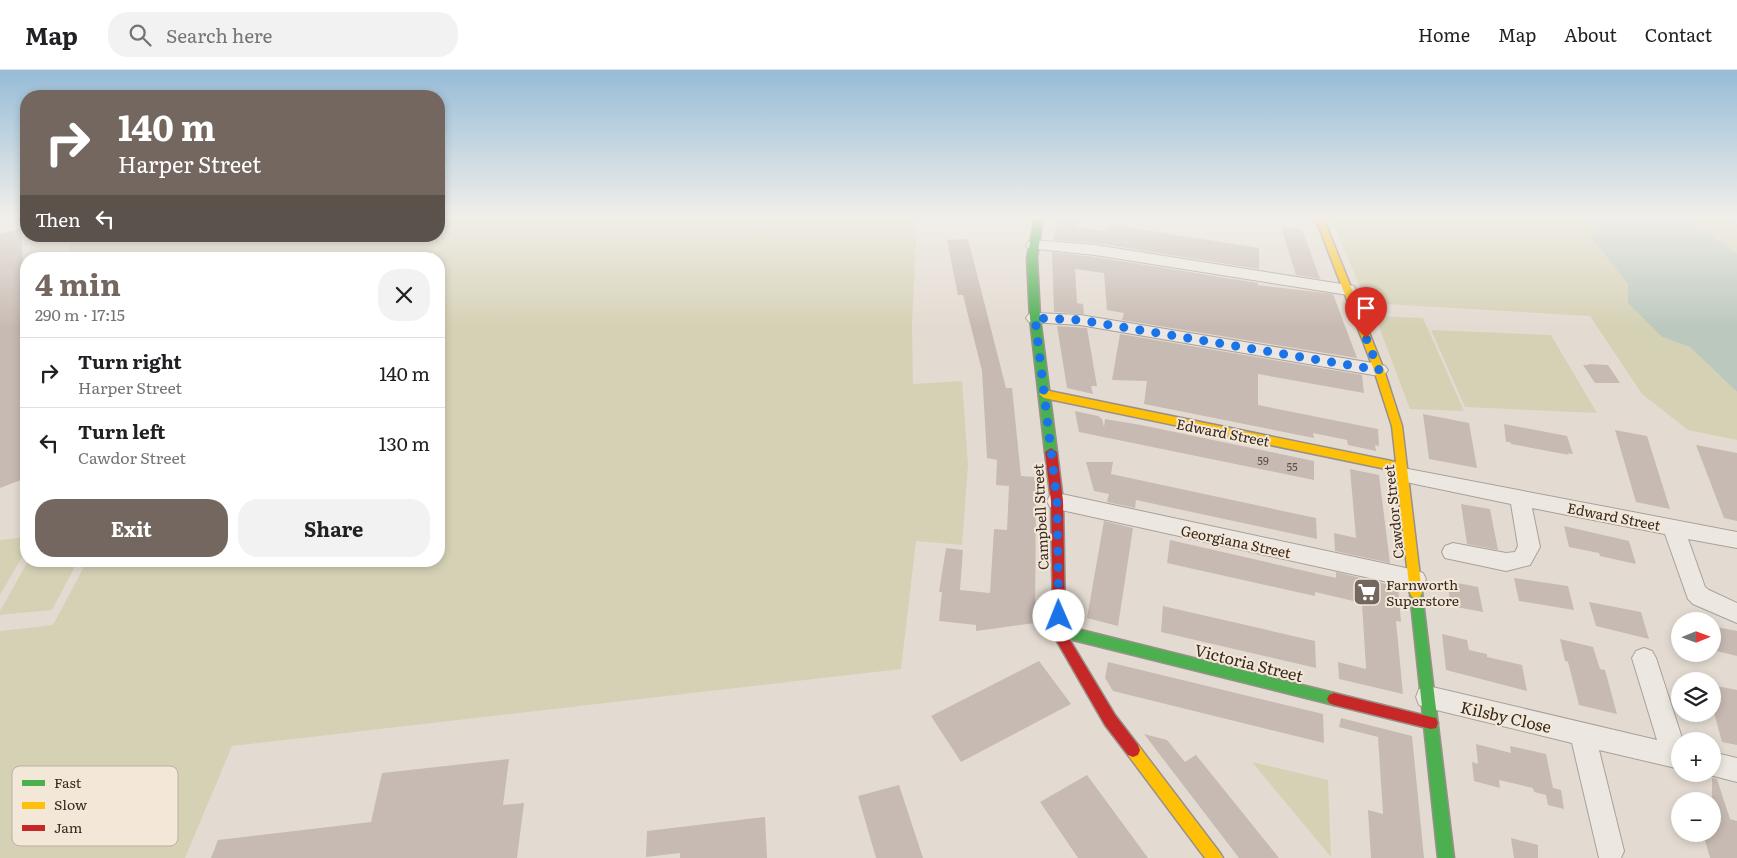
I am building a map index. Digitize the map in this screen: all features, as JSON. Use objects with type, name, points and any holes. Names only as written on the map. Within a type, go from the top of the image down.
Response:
[{"type":"street","name":"Campbell Street","points":[[1033,254],[1035,318],[1057,501],[1061,631],[1069,652],[1110,720],[1215,858]]},
{"type":"street","points":[[1119,254],[1348,290]]},
{"type":"street","name":"Cawdor Street","points":[[1332,254],[1379,370],[1397,426],[1446,858]]},
{"type":"street","points":[[1035,318],[1080,320],[1379,370]]},
{"type":"street","name":"Edward Street","points":[[1044,394],[1520,498],[1737,540]]},
{"type":"street","points":[[1453,552],[1506,562],[1522,559],[1529,547],[1520,498]]},
{"type":"street","name":"Georgiana Street","points":[[1057,501],[1415,579]]},
{"type":"street","points":[[1674,528],[1696,592],[1701,597],[1737,613]]},
{"type":"street","name":"Victoria Street","points":[[1061,631],[1431,723]]},
{"type":"street","name":"Kilsby Close","points":[[1644,658],[1671,738]]},
{"type":"street","name":"Kilsby Close","points":[[1428,697],[1671,755]]},
{"type":"street","points":[[1583,734],[1610,851]]},
{"type":"street","points":[[1721,766],[1737,770]]},
{"type":"shaded area","points":[[445,254],[915,254],[912,325],[913,384],[962,381],[968,465],[962,545],[916,541],[901,669],[232,746],[185,858],[0,858],[0,631],[53,625],[84,567],[445,567]]},
{"type":"shaded area","points":[[1346,254],[1604,254],[1628,284],[1662,337],[1690,347],[1737,392],[1737,440],[1688,430],[1642,394],[1590,316],[1367,303]]},
{"type":"shaded area","points":[[1604,254],[1737,254],[1737,392],[1690,347],[1662,337],[1628,303],[1628,284]]},
{"type":"shaded area","points":[[1375,316],[1423,318],[1464,411],[1410,409]]},
{"type":"shaded area","points":[[1431,330],[1551,335],[1597,413],[1465,407]]},
{"type":"shaded area","points":[[20,538],[20,560],[0,595],[0,540]]},
{"type":"shaded area","points":[[25,567],[75,567],[52,610],[0,615],[0,611]]},
{"type":"shaded area","points":[[1252,762],[1328,780],[1331,857]]},
{"type":"building","points":[[0,254],[20,254],[20,480],[0,488]]},
{"type":"building","points":[[950,254],[972,254],[1006,388],[1012,388],[1021,476],[1034,477],[1036,489],[1035,623],[976,631],[976,625],[939,621],[942,592],[939,592],[946,548],[963,550],[960,590],[990,593],[994,529],[1007,530],[1009,486],[996,485],[997,460],[987,458],[982,371],[963,295],[958,295]]},
{"type":"building","points":[[1052,254],[1095,257],[1258,283],[1258,285],[1333,294],[1357,358],[1122,320],[1124,313],[1107,310],[1104,273],[1075,269],[1077,303],[1083,304],[1084,314],[1054,312]]},
{"type":"building","points":[[1163,254],[1259,254],[1259,269]]},
{"type":"building","points":[[1289,254],[1311,254],[1320,279],[1296,275]]},
{"type":"building","points":[[1057,326],[1087,328],[1097,386],[1091,386],[1093,394],[1067,388]]},
{"type":"building","points":[[1120,334],[1362,375],[1364,393],[1258,374],[1258,405],[1378,429],[1379,446],[1375,445],[1376,451],[1348,445],[1347,440],[1313,433],[1314,438],[1144,404],[1147,381],[1112,380]]},
{"type":"building","points":[[1583,365],[1608,365],[1620,383],[1595,383]]},
{"type":"building","points":[[1075,411],[1098,416],[1102,419],[1104,427],[1105,419],[1314,461],[1314,480],[1079,432]]},
{"type":"building","points":[[1423,414],[1469,423],[1477,468],[1429,459]]},
{"type":"building","points":[[1504,424],[1567,436],[1573,454],[1568,453],[1569,455],[1506,442]]},
{"type":"building","points":[[1615,430],[1647,436],[1670,509],[1636,502]]},
{"type":"building","points":[[1696,445],[1737,453],[1737,521],[1724,518]]},
{"type":"building","points":[[1086,462],[1113,462],[1111,474],[1316,518],[1317,539],[1136,500],[1135,508],[1107,502],[1109,494],[1094,491]]},
{"type":"building","points":[[1350,469],[1379,475],[1390,563],[1335,551],[1334,533],[1356,538]]},
{"type":"building","points":[[1461,504],[1490,509],[1498,550],[1467,544]]},
{"type":"building","points":[[1104,521],[1133,528],[1118,626],[1087,618]]},
{"type":"building","points":[[1564,526],[1629,541],[1636,564],[1600,556],[1599,553],[1569,547]]},
{"type":"building","points":[[1170,540],[1336,578],[1336,572],[1398,587],[1401,622],[1396,621],[1403,694],[1339,679],[1338,662],[1366,669],[1362,603],[1315,592],[1315,596],[1167,563]]},
{"type":"building","points":[[1514,578],[1568,586],[1574,610],[1519,601]]},
{"type":"building","points":[[1447,581],[1478,587],[1483,612],[1451,606]]},
{"type":"building","points":[[1589,602],[1641,612],[1649,639],[1596,626]]},
{"type":"building","points":[[1163,606],[1315,641],[1316,668],[1161,632]]},
{"type":"building","points":[[1721,628],[1737,631],[1737,656],[1721,652]]},
{"type":"building","points":[[1442,634],[1467,640],[1469,650],[1487,654],[1487,657],[1522,665],[1527,691],[1446,670]]},
{"type":"building","points":[[1560,639],[1593,647],[1600,669],[1605,670],[1617,714],[1579,705]]},
{"type":"building","points":[[1039,661],[1071,704],[961,762],[931,716]]},
{"type":"building","points":[[1108,662],[1323,714],[1324,743],[1113,691],[1105,678]]},
{"type":"building","points":[[1721,687],[1737,690],[1737,745],[1722,742],[1721,732],[1719,732],[1717,722],[1721,722]]},
{"type":"building","points":[[1341,718],[1412,736],[1424,858],[1371,858],[1368,810],[1383,814],[1378,737],[1339,727]]},
{"type":"building","points":[[1144,734],[1167,740],[1185,762],[1196,755],[1279,858],[1239,858]]},
{"type":"building","points":[[1476,744],[1511,753],[1510,746],[1546,754],[1553,788],[1561,790],[1564,809],[1548,805],[1546,795],[1534,792],[1533,788],[1499,780],[1500,788],[1474,781],[1472,762],[1478,764]]},
{"type":"building","points":[[509,759],[503,805],[524,803],[517,858],[211,858],[218,840],[371,822],[382,773]]},
{"type":"building","points":[[1087,775],[1148,858],[1078,858],[1040,802]]},
{"type":"building","points":[[1712,782],[1718,782],[1730,819],[1737,821],[1737,858],[1710,858],[1705,842],[1721,842],[1721,792],[1712,792]]},
{"type":"building","points":[[899,785],[923,858],[876,858],[858,796]]},
{"type":"building","points":[[765,817],[767,858],[680,858],[680,853],[646,857],[647,831]]},
{"type":"building","points":[[1511,838],[1538,845],[1538,858],[1514,858]]},
{"type":"traffic: fast","points":[[1033,254],[1035,318],[1051,452]]},
{"type":"traffic: fast","points":[[1416,593],[1446,858]]},
{"type":"traffic: fast","points":[[1061,631],[1334,699]]},
{"type":"traffic: slow","points":[[1333,254],[1379,370],[1397,426],[1416,593]]},
{"type":"traffic: slow","points":[[1044,394],[1403,468]]},
{"type":"traffic: slow","points":[[1133,750],[1215,858]]},
{"type":"traffic: jam","points":[[1051,452],[1057,501],[1059,616],[1062,638],[1110,720],[1133,750]]},
{"type":"traffic: jam","points":[[1334,699],[1431,723]]},
{"type":"place","name":"Farnworth Superstore","points":[[1367,592]]},
{"type":"route","points":[[1059,616],[1057,501],[1035,318],[1080,320],[1379,370],[1366,338]]}]
